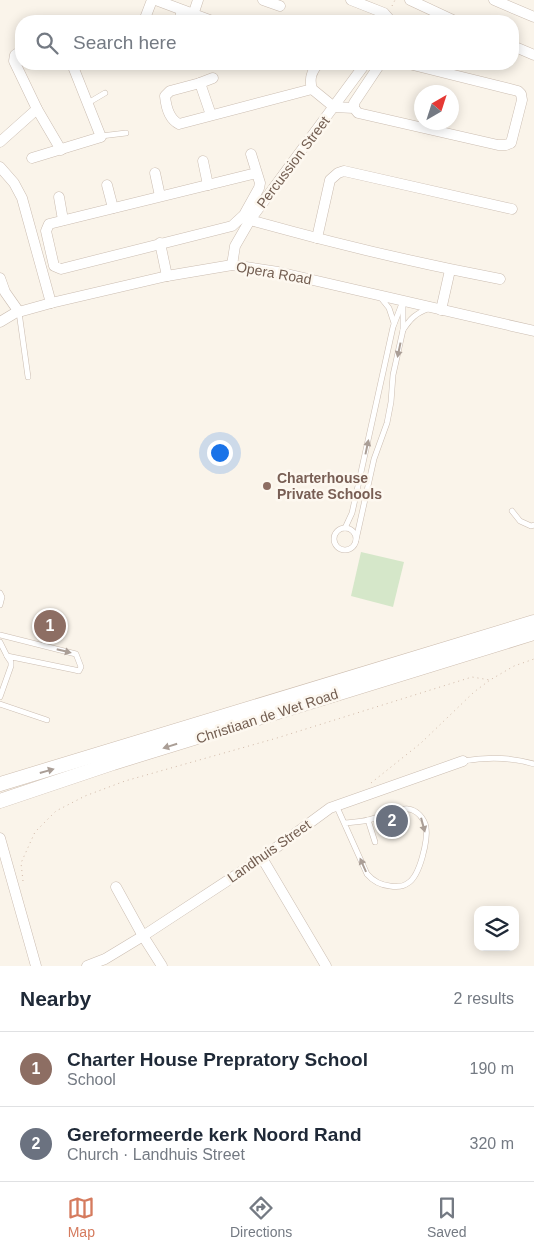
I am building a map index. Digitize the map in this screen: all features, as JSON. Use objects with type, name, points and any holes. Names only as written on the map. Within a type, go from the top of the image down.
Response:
[{"type":"main road","name":"Christiaan de Wet Road","points":[[0,784],[534,622]]},
{"type":"main road","name":"Christiaan de Wet Road","points":[[0,801],[113,763],[534,633]]},
{"type":"street","points":[[146,15],[152,0]]},
{"type":"street","points":[[156,0],[193,15],[198,0]]},
{"type":"street","points":[[263,0],[280,6]]},
{"type":"street","points":[[351,0],[386,15]]},
{"type":"street","points":[[410,0],[442,15]]},
{"type":"street","points":[[494,0],[534,17]]},
{"type":"street","points":[[181,15],[182,11]]},
{"type":"street","points":[[519,49],[534,55]]},
{"type":"street","points":[[18,70],[37,108],[62,150]]},
{"type":"street","points":[[32,158],[101,136],[74,70]]},
{"type":"street","points":[[312,89],[310,78],[313,70]]},
{"type":"street","name":"Percussion Street","points":[[232,265],[235,246],[250,220],[344,108],[362,70]]},
{"type":"street","points":[[344,108],[354,103],[376,70]]},
{"type":"street","points":[[212,78],[170,91],[165,96],[171,117],[179,124],[312,89],[344,108],[358,113],[498,145],[506,145],[510,142],[522,100],[521,94],[518,91],[433,70]]},
{"type":"street","points":[[200,83],[211,115]]},
{"type":"street","points":[[0,142],[37,108]]},
{"type":"street","points":[[251,154],[260,183],[256,195],[244,214],[232,226],[61,269],[54,266],[46,231],[49,224],[256,173]]},
{"type":"street","points":[[203,161],[208,185]]},
{"type":"street","points":[[0,168],[14,183],[22,198],[51,303]]},
{"type":"street","points":[[317,238],[330,180],[338,173],[344,171],[512,209]]},
{"type":"street","points":[[155,173],[160,196]]},
{"type":"street","points":[[107,185],[113,208]]},
{"type":"street","points":[[59,197],[63,220]]},
{"type":"street","points":[[250,220],[450,270],[500,279]]},
{"type":"street","points":[[160,243],[167,276]]},
{"type":"street","name":"Opera Road","points":[[0,322],[17,312],[51,303],[167,276],[232,265],[278,272],[534,331]]},
{"type":"street","points":[[436,309],[445,290],[450,270]]},
{"type":"street","points":[[0,278],[5,292],[17,312]]},
{"type":"street","name":"Opera Road","points":[[0,310],[17,312]]},
{"type":"street","name":"Landhuis Street","points":[[87,966],[143,936],[262,858],[336,805],[463,761]]},
{"type":"street","points":[[0,838],[36,966]]},
{"type":"street","points":[[262,858],[326,966]]},
{"type":"street","points":[[116,887],[162,966]]},
{"type":"lane","points":[[88,103],[104,93]]},
{"type":"lane","points":[[101,136],[126,133]]},
{"type":"lane","points":[[380,296],[389,308],[394,323]]},
{"type":"lane","points":[[345,528],[352,513],[394,323],[403,301]]},
{"type":"lane","points":[[356,540],[352,530],[345,528],[339,530],[335,536],[336,545],[346,550],[352,547],[356,540],[374,459],[391,402],[403,330],[403,301]]},
{"type":"lane","points":[[403,330],[415,315],[436,309]]},
{"type":"lane","points":[[17,312],[28,377]]},
{"type":"lane","points":[[512,511],[520,521],[531,526],[534,525]]},
{"type":"lane","points":[[0,593],[2,597],[0,605]]},
{"type":"lane","points":[[0,635],[76,654],[81,667],[79,671],[0,653]]},
{"type":"lane","points":[[0,642],[11,662],[0,697]]},
{"type":"lane","points":[[0,704],[47,720]]},
{"type":"lane","points":[[463,761],[500,759],[521,760],[534,764]]},
{"type":"lane","points":[[336,805],[367,874],[372,880],[387,886],[398,887],[407,884],[418,870],[424,848],[426,826],[421,816],[415,811],[404,808],[368,820],[345,823]]},
{"type":"lane","points":[[368,820],[375,842]]},
{"type":"path","points":[[365,788],[421,743],[474,692],[514,666],[534,659]]},
{"type":"path","points":[[23,885],[21,863],[35,832],[56,811],[85,796],[125,781],[278,738],[472,678],[490,680]]},
{"type":"green space","points":[[361,552],[404,562],[393,607],[351,596]]},
{"type":"place","name":"Charterhouse Private Schools","points":[[267,486]]},
{"type":"place","name":"Charter House Prepratory School","points":[[50,626]]},
{"type":"place","name":"Gereformeerde kerk Noord Rand","points":[[392,821]]}]
